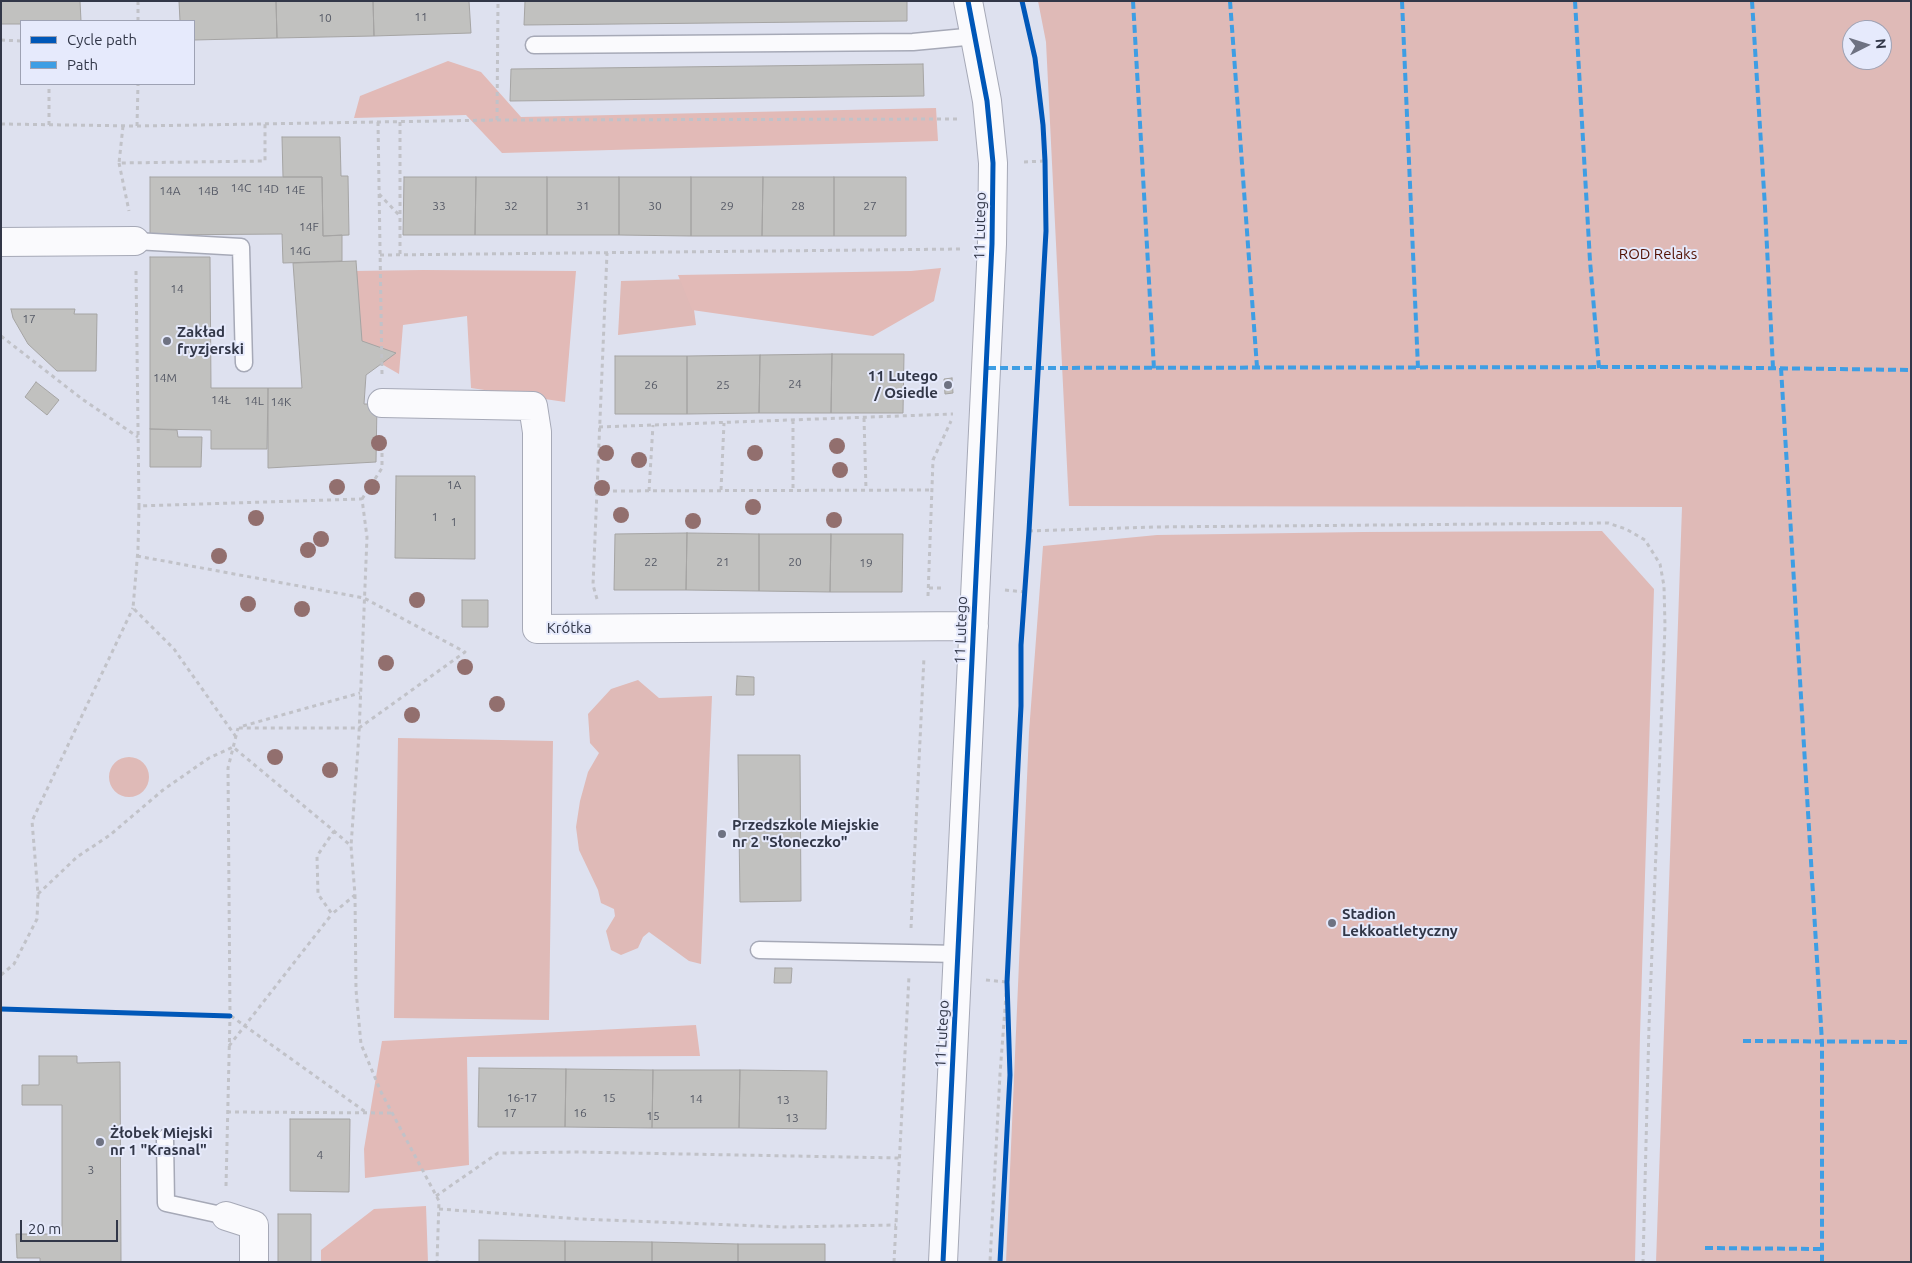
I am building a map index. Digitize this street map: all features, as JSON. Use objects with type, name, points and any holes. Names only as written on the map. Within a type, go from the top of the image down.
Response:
[{"type":"street","name":"11 Lutego","points":[[943,1262],[988,368],[992,244],[993,172],[988,101],[968,1]]},
{"type":"street","points":[[1,242],[135,241]]},
{"type":"street","name":"Krótka","points":[[382,403],[532,406],[537,432],[537,628],[974,626]]},
{"type":"street","points":[[226,1216],[254,1225],[254,1262]]},
{"type":"lane","points":[[534,45],[913,42],[976,36]]},
{"type":"lane","points":[[135,241],[241,247],[244,363]]},
{"type":"lane","points":[[759,950],[958,966]]},
{"type":"lane","points":[[166,1138],[166,1203],[226,1216]]},
{"type":"path","points":[[138,1],[138,20]]},
{"type":"path","points":[[497,120],[498,1]]},
{"type":"path","points":[[1,40],[20,41]]},
{"type":"path","points":[[49,85],[49,124]]},
{"type":"path","points":[[137,126],[138,85]]},
{"type":"path","points":[[1,124],[137,126],[497,120],[965,119]]},
{"type":"path","points":[[378,122],[382,468],[362,499],[367,537],[351,846],[355,895],[356,990],[361,1044],[392,1113],[438,1201],[438,1262]]},
{"type":"path","points":[[400,122],[400,255]]},
{"type":"path","points":[[119,164],[265,161],[265,124]]},
{"type":"path","points":[[1,975],[14,964],[36,919],[38,894],[32,821],[133,608],[138,556],[139,506],[135,241],[119,164],[123,126]]},
{"type":"path","points":[[379,194],[400,216]]},
{"type":"path","points":[[380,255],[967,249]]},
{"type":"path","points":[[599,604],[593,585],[607,253]]},
{"type":"path","points":[[1,336],[82,399],[138,437]]},
{"type":"path","points":[[599,427],[954,414]]},
{"type":"path","points":[[864,418],[866,490]]},
{"type":"path","points":[[792,420],[793,490]]},
{"type":"path","points":[[721,490],[724,423]]},
{"type":"path","points":[[649,491],[653,425]]},
{"type":"path","points":[[596,491],[932,490]]},
{"type":"path","points":[[139,506],[362,499]]},
{"type":"path","points":[[1030,531],[1154,527],[1608,523],[1626,528],[1645,540],[1660,564],[1664,586],[1664,626],[1649,1026],[1643,1262]]},
{"type":"path","points":[[138,556],[364,598],[466,652],[358,728],[238,728]]},
{"type":"path","points":[[133,608],[174,649],[236,737]]},
{"type":"path","points":[[238,728],[360,693]]},
{"type":"path","points":[[226,1216],[230,1016],[228,768],[238,728]]},
{"type":"path","points":[[38,894],[77,857],[110,835],[163,790],[209,758],[233,747]]},
{"type":"path","points":[[233,747],[351,846]]},
{"type":"path","points":[[332,914],[318,894],[317,856],[334,831]]},
{"type":"path","points":[[229,1047],[332,914],[355,895]]},
{"type":"path","points":[[909,977],[958,966],[1007,982]]},
{"type":"path","points":[[1007,982],[1009,1047]]},
{"type":"path","points":[[990,1262],[999,1084],[1007,982]]},
{"type":"path","points":[[230,1016],[367,1113]]},
{"type":"path","points":[[227,1112],[392,1113]]},
{"type":"path","points":[[436,1196],[498,1153],[586,1152],[900,1158]]},
{"type":"path","points":[[439,1209],[580,1219],[784,1227],[896,1225]]},
{"type":"green space","name":"ROD Relaks","points":[[1038,1],[1911,1],[1911,1262],[1656,1262],[1682,507],[1069,506],[1046,42]]},
{"type":"green space","points":[[690,279],[696,325],[618,335],[621,281]]},
{"type":"green space","name":"Stadion Lekkoatletyczny","points":[[1602,531],[1654,589],[1635,1262],[1006,1262],[1029,732],[1043,546],[1157,535]]},
{"type":"green space","points":[[638,680],[659,698],[712,696],[701,964],[689,961],[649,932],[643,937],[638,948],[621,955],[611,950],[606,931],[615,916],[614,909],[601,903],[598,890],[579,850],[576,827],[580,801],[588,772],[599,753],[590,743],[588,714],[611,689]]},
{"type":"green space","points":[[398,738],[553,741],[549,1020],[394,1018]]},
{"type":"green space","points":[[133,757],[140,760],[146,766],[149,777],[148,785],[140,794],[133,797],[125,797],[118,794],[110,785],[109,773],[112,766],[121,758]]},
{"type":"shaded area","points":[[448,61],[481,72],[521,117],[936,108],[938,141],[502,153],[466,115],[354,118],[360,96]]},
{"type":"shaded area","points":[[941,268],[934,301],[873,336],[692,310],[678,275],[911,271]]},
{"type":"shaded area","points":[[353,271],[576,271],[565,402],[471,388],[467,316],[403,325],[399,374],[359,351]]},
{"type":"shaded area","points":[[696,1025],[700,1056],[467,1057],[469,1165],[365,1178],[364,1149],[382,1041]]},
{"type":"shaded area","points":[[426,1206],[428,1262],[321,1262],[321,1250],[374,1209]]},
{"type":"building","points":[[1,1],[80,1],[81,20],[20,20],[20,24],[1,24]]},
{"type":"building","points":[[179,1],[276,1],[277,38],[195,40],[195,20],[180,20]]},
{"type":"building","points":[[276,1],[373,1],[374,36],[277,38]]},
{"type":"building","points":[[373,1],[469,1],[471,33],[374,36]]},
{"type":"building","points":[[525,1],[907,1],[907,21],[524,25]]},
{"type":"building","points":[[923,64],[924,96],[510,101],[511,69]]},
{"type":"building","points":[[282,137],[340,137],[341,176],[348,176],[349,235],[323,236],[322,177],[283,177]]},
{"type":"building","points":[[150,177],[322,177],[323,236],[342,235],[342,261],[283,263],[282,234],[150,235]]},
{"type":"building","points":[[404,177],[476,177],[475,235],[403,235]]},
{"type":"building","points":[[476,177],[547,177],[547,235],[475,235]]},
{"type":"building","points":[[547,177],[619,177],[619,235],[547,235]]},
{"type":"building","points":[[619,177],[691,177],[691,236],[619,235]]},
{"type":"building","points":[[691,177],[763,177],[762,236],[691,236]]},
{"type":"building","points":[[763,177],[834,177],[834,236],[762,236]]},
{"type":"building","points":[[834,177],[906,177],[906,236],[834,236]]},
{"type":"building","points":[[150,257],[210,257],[211,388],[268,388],[267,449],[211,449],[211,430],[150,429]]},
{"type":"building","points":[[356,261],[362,341],[396,353],[366,375],[364,404],[377,404],[376,462],[268,468],[268,388],[302,388],[293,263]]},
{"type":"building","points":[[11,309],[75,309],[74,314],[97,314],[96,371],[57,371],[28,344],[13,318]]},
{"type":"building","points":[[832,354],[904,354],[903,413],[831,413]]},
{"type":"building","points":[[832,354],[831,413],[759,413],[760,355]]},
{"type":"building","points":[[760,355],[759,413],[687,414],[687,356]]},
{"type":"building","points":[[615,356],[687,356],[687,414],[615,414]]},
{"type":"building","points":[[952,378],[953,393],[945,394],[944,379]]},
{"type":"building","points":[[36,382],[59,400],[47,415],[25,397]]},
{"type":"building","points":[[150,429],[177,430],[178,437],[202,437],[201,467],[150,467]]},
{"type":"building","points":[[396,476],[475,476],[475,559],[395,558]]},
{"type":"building","points":[[687,533],[686,590],[614,590],[615,534]]},
{"type":"building","points":[[687,533],[759,534],[759,591],[686,590]]},
{"type":"building","points":[[759,534],[831,534],[830,592],[759,591]]},
{"type":"building","points":[[831,534],[903,534],[902,592],[830,592]]},
{"type":"building","points":[[462,600],[488,600],[488,627],[462,627]]},
{"type":"building","points":[[737,676],[754,677],[754,695],[736,695]]},
{"type":"building","points":[[738,755],[800,755],[801,901],[740,902]]},
{"type":"building","points":[[775,968],[792,968],[791,983],[774,983]]},
{"type":"building","points":[[39,1056],[77,1056],[77,1063],[120,1062],[121,1262],[40,1262],[40,1258],[17,1258],[16,1234],[62,1234],[62,1105],[22,1105],[22,1085],[39,1085]]},
{"type":"building","points":[[479,1068],[566,1069],[565,1127],[478,1127]]},
{"type":"building","points":[[566,1069],[653,1070],[652,1128],[565,1127]]},
{"type":"building","points":[[653,1070],[740,1070],[739,1128],[652,1128]]},
{"type":"building","points":[[740,1070],[827,1071],[826,1129],[739,1128]]},
{"type":"building","points":[[290,1119],[350,1119],[349,1192],[290,1191]]},
{"type":"building","points":[[278,1214],[311,1214],[311,1262],[278,1262]]},
{"type":"building","points":[[479,1240],[565,1241],[565,1262],[479,1262]]},
{"type":"building","points":[[565,1241],[652,1242],[652,1262],[565,1262]]},
{"type":"building","points":[[652,1242],[738,1244],[738,1262],[652,1262]]},
{"type":"building","points":[[738,1244],[825,1244],[825,1262],[738,1262]]},
{"type":"marked path","points":[[1133,1],[1154,369]]},
{"type":"marked path","points":[[1230,1],[1257,367]]},
{"type":"marked path","points":[[1402,1],[1418,368]]},
{"type":"marked path","points":[[1575,1],[1590,261],[1599,368]]},
{"type":"marked path","points":[[1752,1],[1773,368]]},
{"type":"marked path","points":[[988,368],[1681,367],[1911,370]]},
{"type":"marked path","points":[[1781,368],[1822,1042],[1822,1262]]},
{"type":"marked path","points":[[1743,1041],[1911,1042]]},
{"type":"marked path","points":[[1705,1248],[1822,1249]]},
{"type":"cycle path","points":[[943,1262],[992,244],[993,163],[987,101],[968,1]]},
{"type":"cycle path","points":[[1000,1262],[1010,1075],[1007,982],[1021,706],[1021,645],[1046,231],[1043,125],[1035,58],[1022,1]]},
{"type":"cycle path","points":[[1,1009],[230,1016]]},
{"type":"place","name":"Zakład fryzjerski","points":[[167,341]]},
{"type":"place","name":"11 Lutego / Osiedle","points":[[948,385]]},
{"type":"place","name":"Przedszkole Miejskie nr 2 \"Słoneczko\"","points":[[722,834]]},
{"type":"place","name":"Stadion Lekkoatletyczny","points":[[1332,923]]},
{"type":"place","name":"Żłobek Miejski nr 1 \"Krasnal\"","points":[[100,1142]]}]
